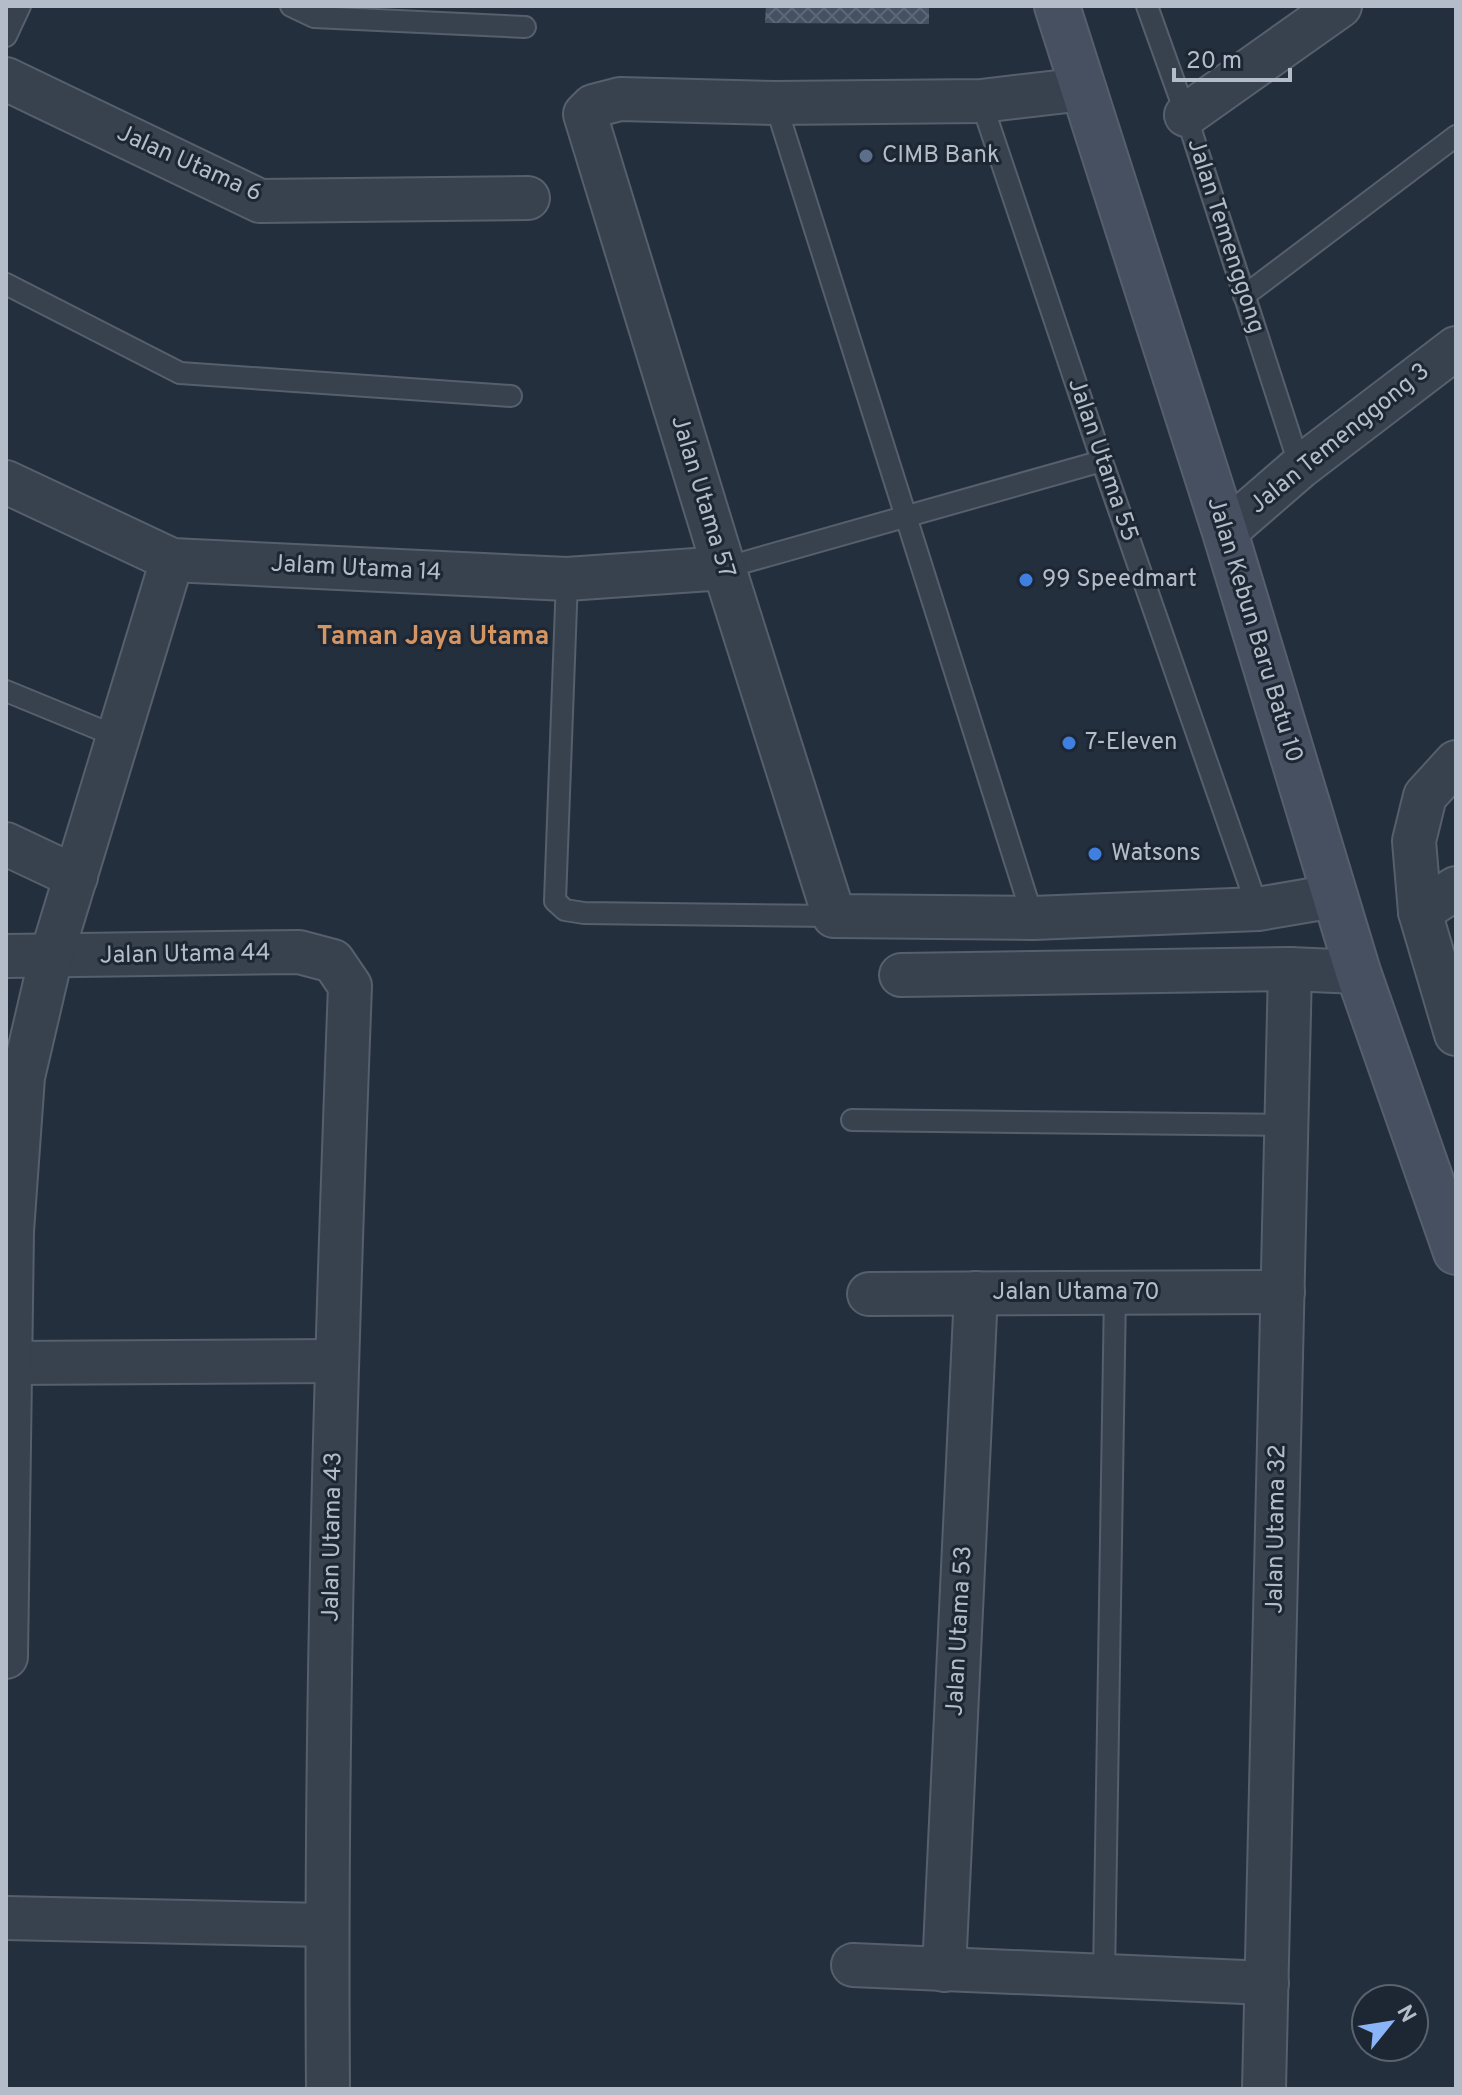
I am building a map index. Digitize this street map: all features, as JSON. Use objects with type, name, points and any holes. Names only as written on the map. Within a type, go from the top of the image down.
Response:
[{"type":"street","name":"Jalan Kebun Baru Batu 10","points":[[1057,6],[1225,532],[1358,972],[1456,1252]]},
{"type":"street","points":[[1186,115],[1340,6]]},
{"type":"street","name":"Jalan Utama 6","points":[[6,79],[260,201],[528,198]]},
{"type":"street","points":[[775,103],[981,101],[1084,89]]},
{"type":"street","name":"Jalan Utama 57","points":[[775,103],[620,99],[593,106],[585,114],[834,916]]},
{"type":"street","name":"Jalan Temenggong 3","points":[[1225,532],[1300,467],[1456,348]]},
{"type":"street","name":"Jalam Utama 14","points":[[6,482],[172,560],[567,579],[724,568]]},
{"type":"street","points":[[6,1657],[9,1231],[14,1077],[172,560]]},
{"type":"street","points":[[1456,762],[1425,796],[1414,841],[1420,912],[1456,1034]]},
{"type":"street","points":[[6,844],[76,877]]},
{"type":"street","points":[[1420,912],[1456,888]]},
{"type":"street","points":[[834,916],[1033,918],[1258,909],[1334,896]]},
{"type":"street","name":"Jalan Utama 44","points":[[6,956],[299,952],[333,961],[350,986]]},
{"type":"street","points":[[901,975],[1290,969],[1358,972]]},
{"type":"street","name":"Jalan Utama 32","points":[[1264,2089],[1290,969]]},
{"type":"street","name":"Jalan Utama 43","points":[[328,2089],[326,1925],[335,1361],[350,986]]},
{"type":"street","name":"Jalan Utama 70","points":[[869,1294],[1283,1292]]},
{"type":"street","name":"Jalan Utama 53","points":[[944,1970],[976,1293]]},
{"type":"street","points":[[10,1363],[335,1361]]},
{"type":"street","points":[[6,1918],[326,1925]]},
{"type":"street","points":[[853,1965],[1267,1983]]},
{"type":"lane","points":[[6,36],[20,6]]},
{"type":"lane","points":[[291,6],[314,17],[525,27]]},
{"type":"lane","name":"Jalan Temenggong","points":[[1147,6],[1186,115],[1300,467]]},
{"type":"lane","name":"Jalan Utama 55","points":[[981,101],[1258,909]]},
{"type":"lane","points":[[775,103],[1033,918]]},
{"type":"lane","points":[[1244,296],[1456,136]]},
{"type":"lane","points":[[6,284],[180,373],[511,396]]},
{"type":"lane","points":[[724,568],[1102,461]]},
{"type":"lane","points":[[567,579],[555,901],[565,910],[584,913],[834,916]]},
{"type":"lane","points":[[6,691],[118,737]]},
{"type":"lane","points":[[852,1120],[1287,1125]]},
{"type":"lane","points":[[1104,1976],[1115,1292]]},
{"type":"building","points":[[766,6],[929,6],[929,24],[765,23]]},
{"type":"place","name":"CIMB Bank","points":[[866,156]]},
{"type":"place","name":"99 Speedmart","points":[[1026,580]]},
{"type":"place","name":"7-Eleven","points":[[1069,743]]},
{"type":"place","name":"Watsons","points":[[1095,854]]},
{"type":"district","name":"Taman Jaya Utama","points":[[433,637]]}]
